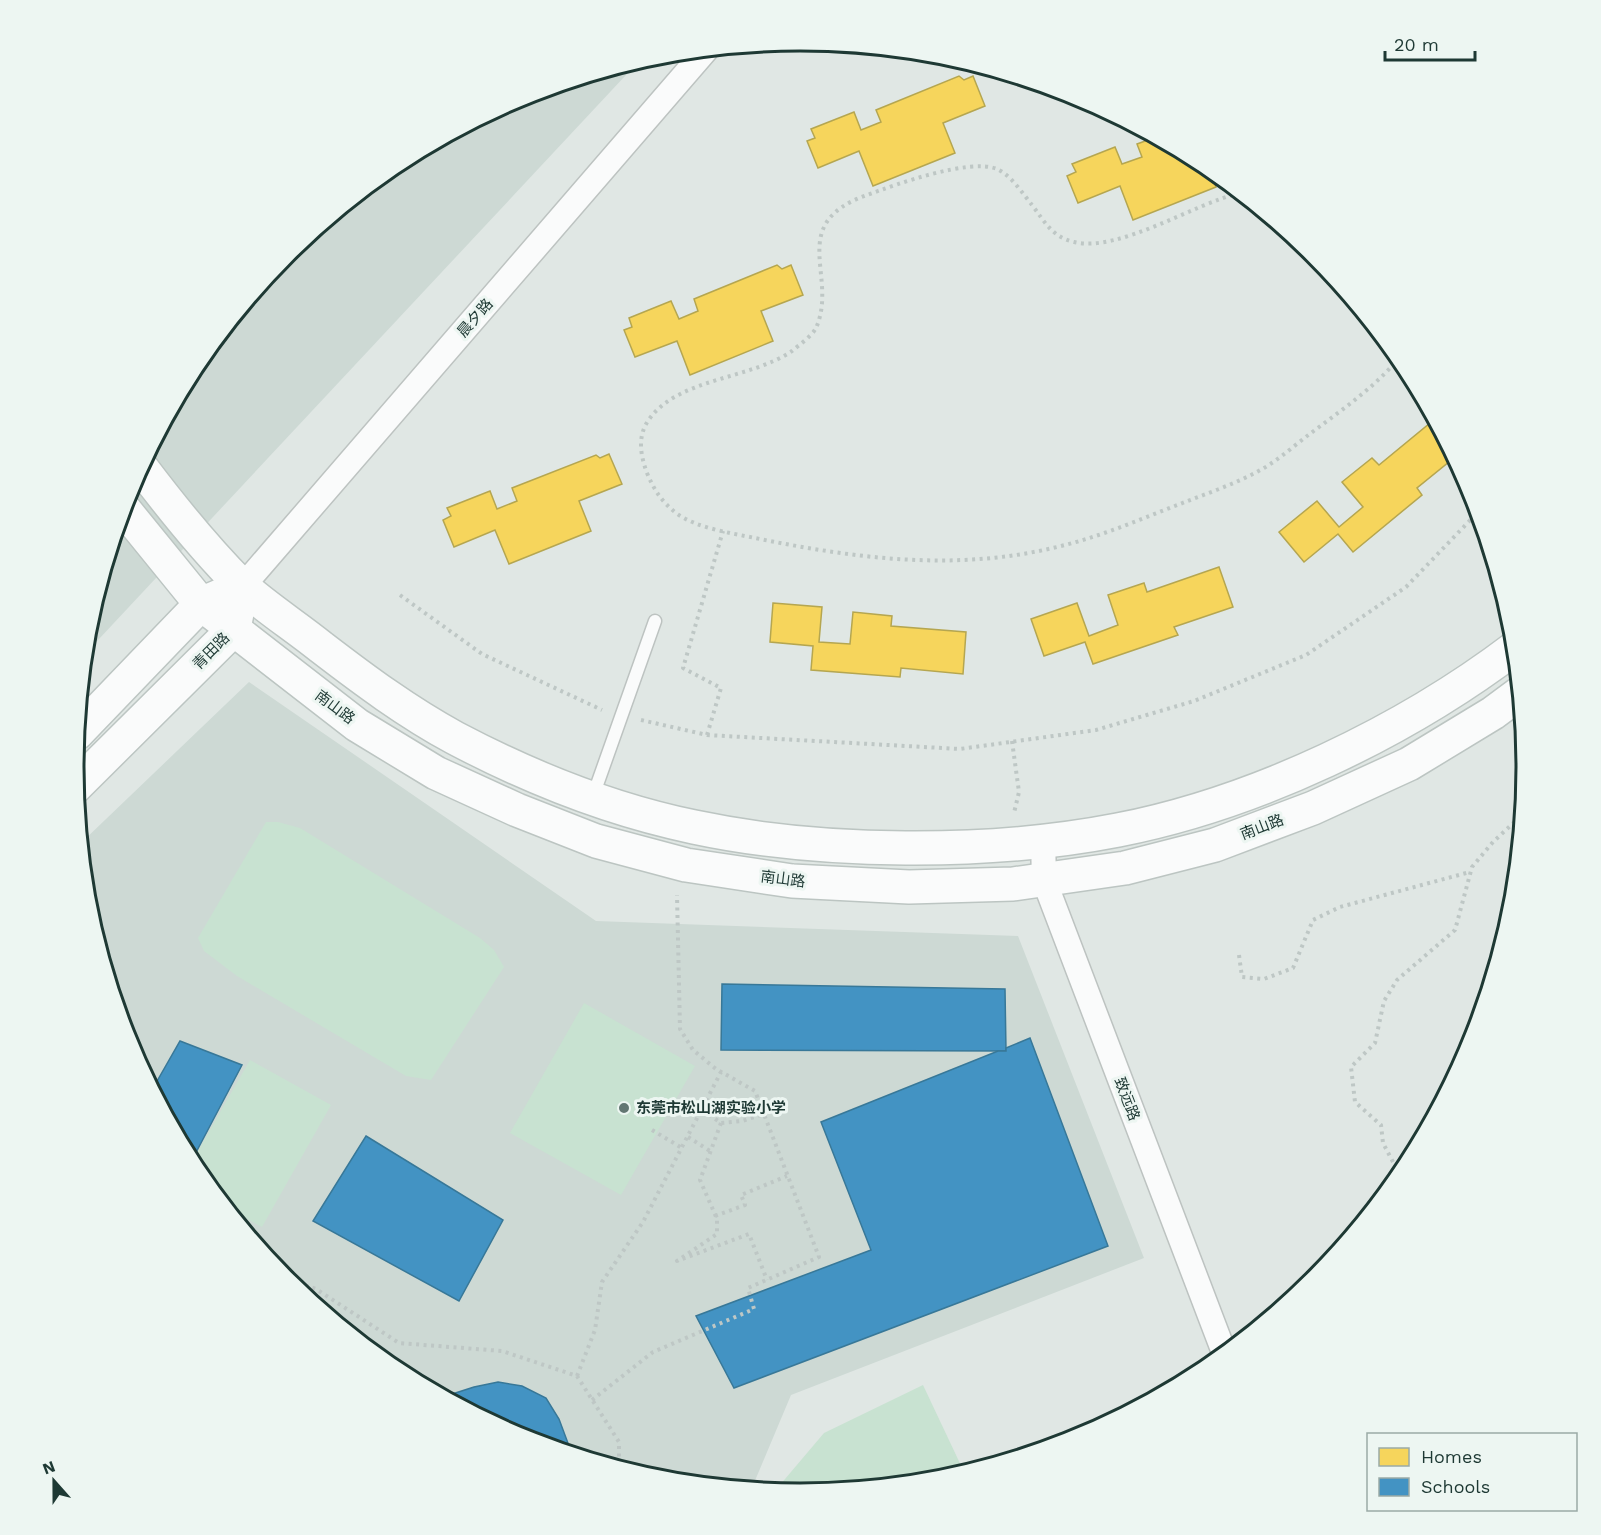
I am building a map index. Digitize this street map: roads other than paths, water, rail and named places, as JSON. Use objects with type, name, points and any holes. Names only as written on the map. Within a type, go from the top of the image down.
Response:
[{"type":"main road","points":[[147,475],[176,512],[243,586],[380,692],[446,732],[533,774],[593,798],[694,827],[796,842],[909,848],[1011,845],[1118,830],[1203,808],[1298,771],[1391,729],[1471,681],[1507,653]]},
{"type":"main road","name":"南山路","points":[[130,517],[201,604],[357,725],[436,773],[517,810],[596,841],[672,862],[792,882],[909,887],[1013,884],[1125,868],[1204,848],[1314,808],[1409,764],[1493,713],[1513,698]]},
{"type":"main road","points":[[86,724],[201,604],[243,586]]},
{"type":"main road","name":"青田路","points":[[84,778],[234,629],[243,586]]},
{"type":"street","name":"晨夕路","points":[[243,586],[699,58]]},
{"type":"street","name":"致远路","points":[[1043,840],[1044,880],[1222,1347]]},
{"type":"lane","points":[[593,798],[656,621]]},
{"type":"place","name":"东莞市松山湖实验小学","points":[[624,1108]]}]
